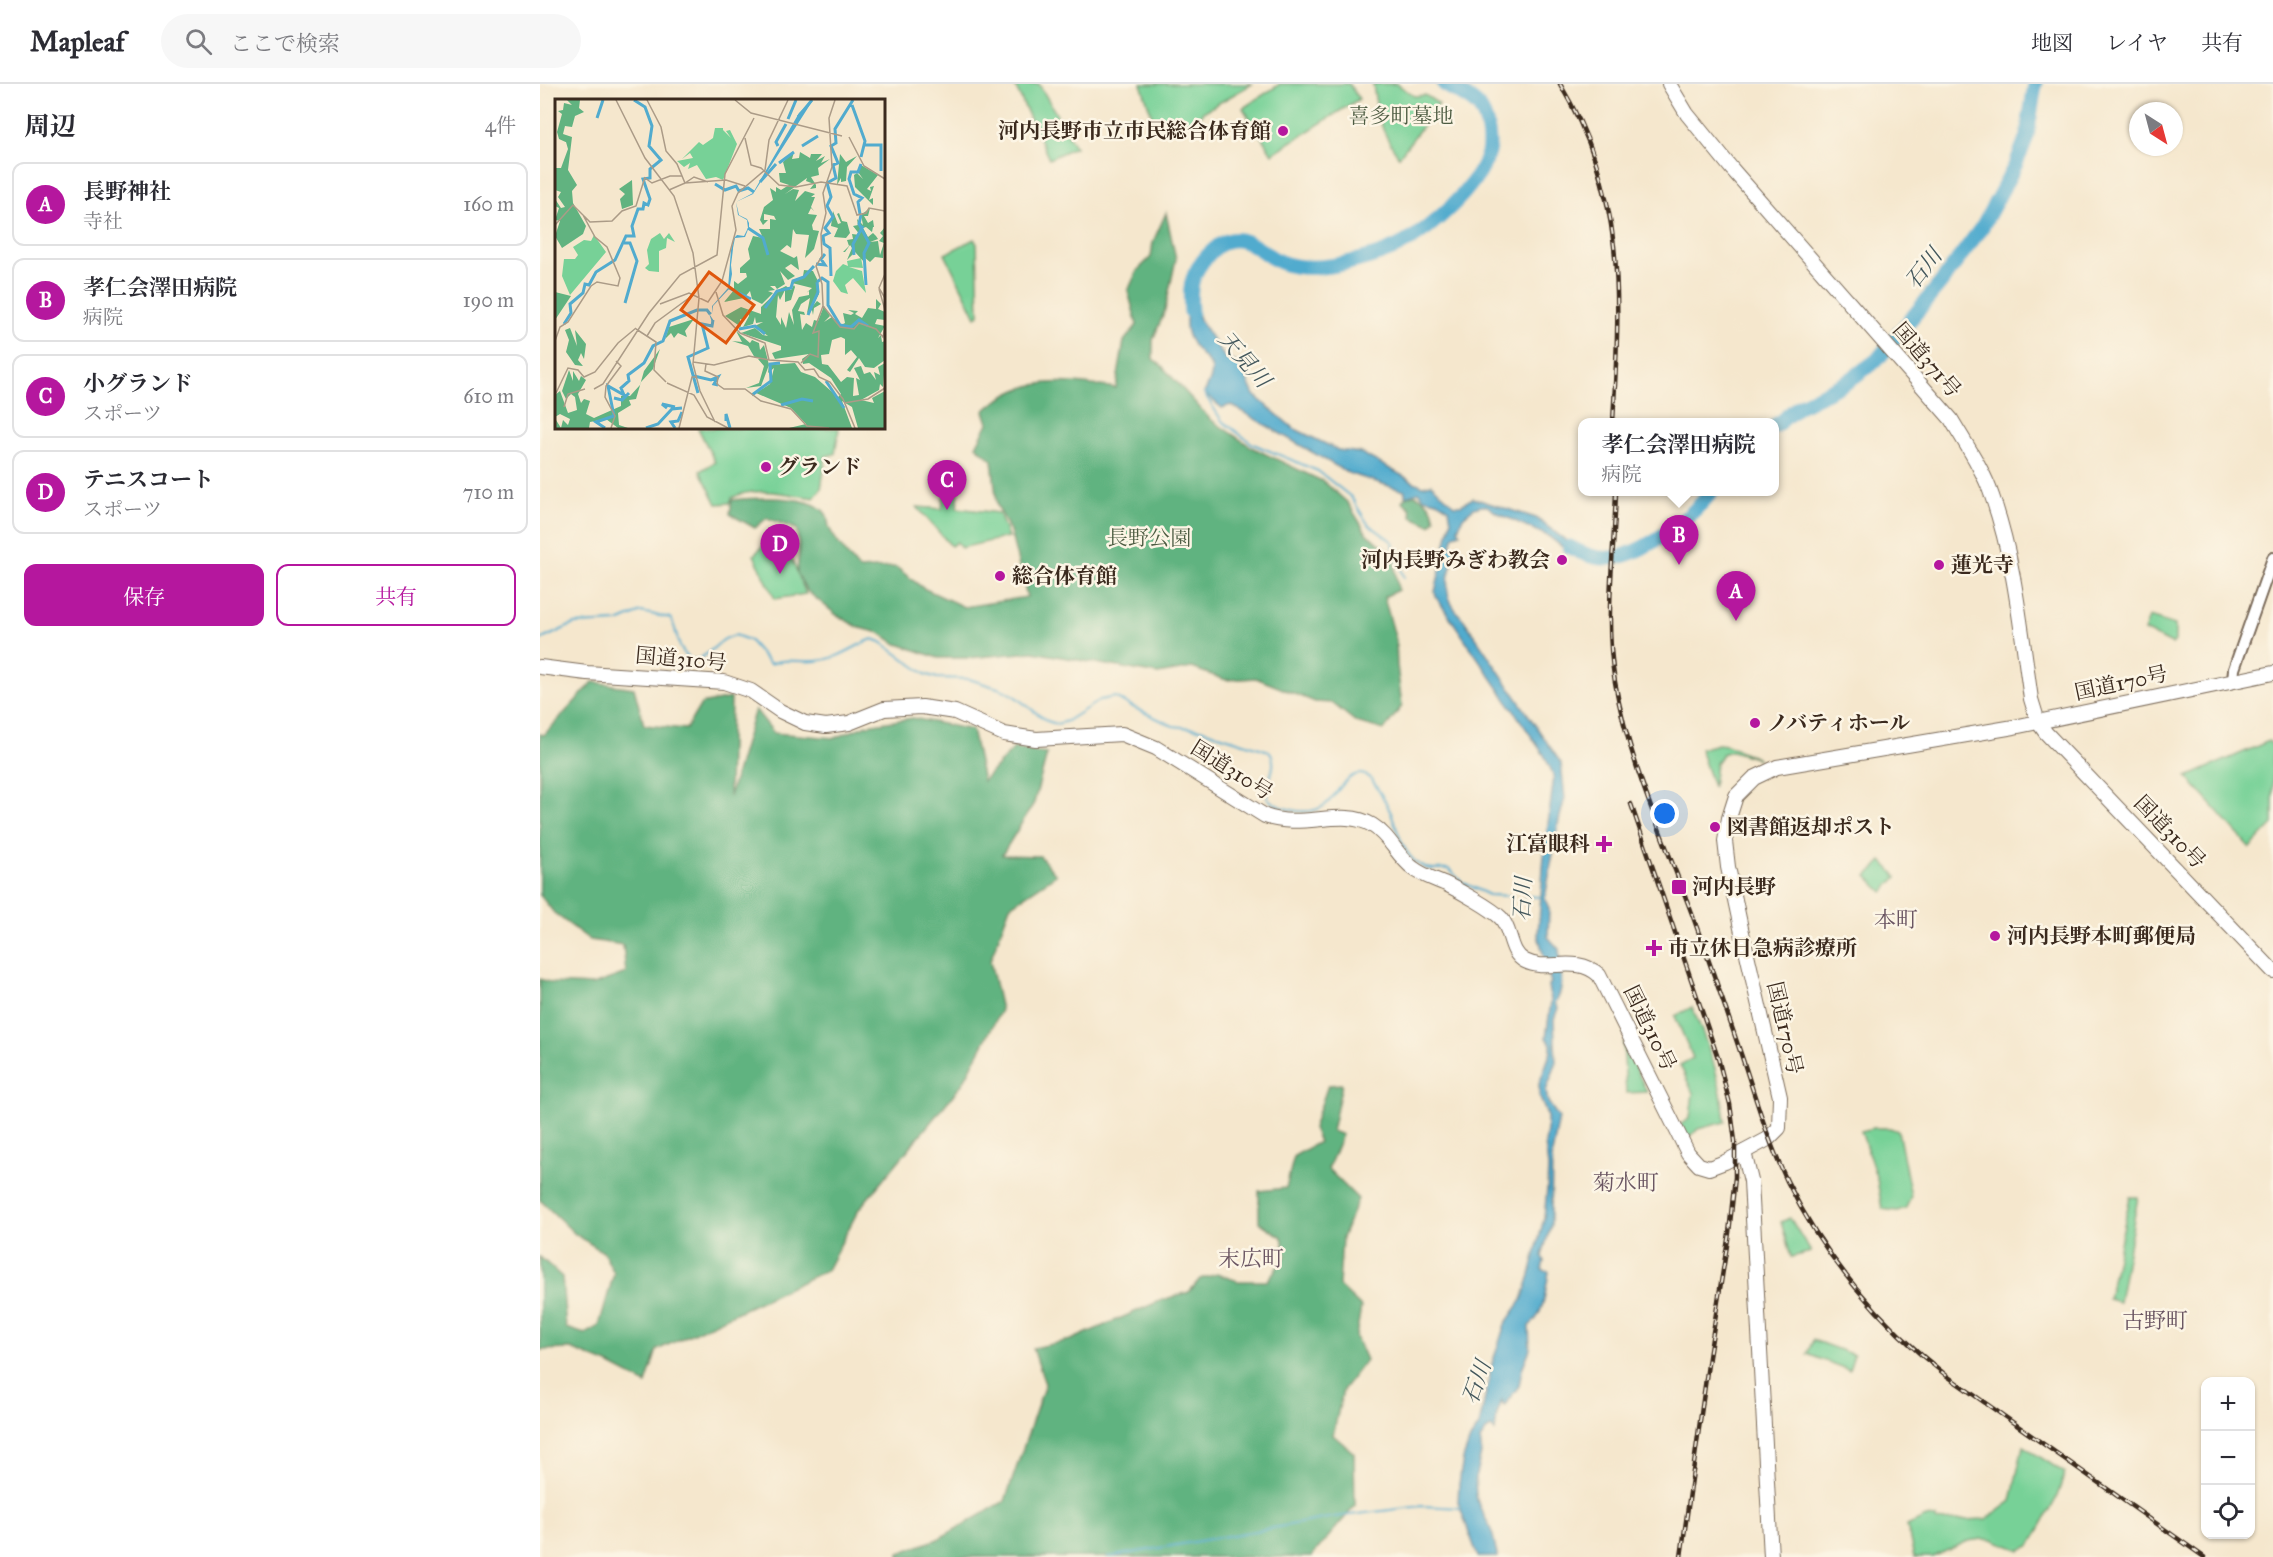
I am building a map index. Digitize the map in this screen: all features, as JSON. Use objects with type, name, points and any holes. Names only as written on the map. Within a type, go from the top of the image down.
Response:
[{"type":"highway","name":"国道371号","points":[[1669,84],[1687,114],[1732,169],[1951,419],[1992,494],[2008,550],[2031,699],[2038,722]]},
{"type":"highway","name":"国道310号","points":[[540,667],[587,673],[724,682],[751,691],[780,711],[805,723],[826,726],[849,723],[884,709],[922,707],[955,712],[1004,734],[1036,739],[1122,734],[1156,748],[1265,816],[1306,822],[1346,818],[1363,820],[1383,833],[1412,868],[1461,892],[1499,917],[1508,930],[1517,955],[1526,962],[1570,963],[1594,970],[1604,981],[1664,1106],[1693,1159],[1700,1166],[1709,1168],[1744,1152]]},
{"type":"highway","name":"国道170号","points":[[1744,1152],[1776,1133],[1779,1128],[1780,1103],[1728,867],[1726,830],[1736,796],[1754,778],[1777,767],[2038,722],[2273,673]]},
{"type":"highway","name":"国道310号","points":[[2038,722],[2104,795],[2273,971]]},
{"type":"highway","points":[[1744,1152],[1750,1181],[1771,1557]]},
{"type":"main road","points":[[2233,681],[2233,671],[2273,558]]},
{"type":"green space","points":[[1014,84],[1039,84],[1075,147],[1049,159]]},
{"type":"green space","points":[[1141,84],[1252,84],[1203,112],[1193,121],[1174,123],[1153,119]]},
{"type":"green space","name":"河内長野市立市民総合体育館","points":[[1280,84],[1349,84],[1359,99],[1272,154],[1243,108]]},
{"type":"green space","name":"喜多町墓地","points":[[1373,84],[1397,84],[1414,96],[1425,95],[1439,104],[1399,157],[1387,139],[1380,122]]},
{"type":"green space","name":"長野公園","points":[[1166,213],[1176,259],[1165,310],[1153,340],[1153,359],[1210,419],[1253,448],[1324,482],[1348,503],[1367,534],[1393,554],[1398,590],[1384,597],[1396,640],[1402,706],[1384,730],[1356,722],[1332,703],[1315,702],[1256,678],[1226,680],[1192,668],[1158,674],[1033,652],[968,658],[938,658],[895,643],[880,633],[860,628],[838,616],[807,591],[797,573],[799,550],[797,529],[767,518],[755,528],[730,514],[732,500],[782,498],[808,503],[819,507],[826,514],[835,538],[859,569],[896,567],[923,588],[964,607],[1027,597],[1010,531],[997,505],[992,460],[976,446],[988,423],[984,411],[999,399],[1015,391],[1046,383],[1080,383],[1116,388],[1124,341],[1137,325],[1128,291],[1137,271],[1151,257],[1153,242]]},
{"type":"green space","points":[[974,239],[977,244],[979,315],[976,317],[945,254]]},
{"type":"green space","name":"グランド","points":[[698,429],[839,429],[835,454],[826,456],[821,489],[814,498],[761,491],[741,494],[732,498],[730,503],[717,504],[700,471],[715,462]]},
{"type":"green space","points":[[946,472],[961,474],[957,508],[999,513],[1008,537],[961,548],[957,542],[951,546],[917,507],[942,509]]},
{"type":"green space","points":[[1415,495],[1426,501],[1433,511],[1435,519],[1430,525],[1412,517],[1410,508],[1402,501],[1407,496]]},
{"type":"green space","points":[[773,536],[785,543],[806,594],[775,599],[754,555]]},
{"type":"green space","points":[[2149,617],[2175,625],[2175,641],[2172,644],[2144,631]]},
{"type":"green space","points":[[593,682],[634,688],[644,725],[686,729],[701,704],[731,698],[729,797],[755,709],[774,733],[835,738],[867,725],[913,718],[972,730],[983,781],[1014,748],[1047,754],[1034,803],[1002,855],[1040,856],[1056,875],[1010,906],[990,961],[1001,1010],[963,1083],[859,1209],[827,1270],[657,1350],[646,1384],[608,1364],[571,1349],[540,1350],[540,1257],[562,1277],[566,1328],[585,1334],[599,1326],[614,1273],[603,1252],[575,1234],[540,1200],[540,979],[552,983],[593,985],[626,973],[623,945],[590,940],[554,913],[540,895],[540,734],[544,735]]},
{"type":"green space","points":[[2269,741],[2273,746],[2273,824],[2250,848],[2187,777]]},
{"type":"green space","points":[[1718,744],[1727,745],[1759,759],[1732,751],[1722,754],[1716,763],[1713,787],[1700,749]]},
{"type":"green space","points":[[1882,861],[1897,877],[1883,892],[1867,876]]},
{"type":"green space","points":[[1692,1007],[1713,1063],[1721,1091],[1725,1122],[1698,1129],[1688,1139],[1680,1125],[1690,1118],[1693,1093],[1680,1065],[1693,1058],[1675,1016]]},
{"type":"green space","points":[[1623,1042],[1647,1092],[1626,1093]]},
{"type":"green space","points":[[1342,1084],[1332,1131],[1342,1135],[1328,1169],[1358,1199],[1342,1238],[1339,1286],[1361,1307],[1356,1337],[1366,1360],[1343,1390],[1333,1435],[1354,1453],[1355,1506],[1311,1557],[899,1557],[899,1553],[938,1539],[1005,1501],[1045,1384],[1033,1348],[1071,1340],[1162,1300],[1189,1292],[1200,1279],[1217,1274],[1238,1281],[1267,1281],[1286,1256],[1282,1237],[1259,1222],[1259,1191],[1286,1188],[1294,1156],[1319,1142],[1313,1128],[1328,1085]]},
{"type":"green space","points":[[1890,1128],[1898,1131],[1911,1196],[1906,1208],[1897,1211],[1882,1209],[1877,1179],[1861,1131]]},
{"type":"green space","points":[[2130,1197],[2138,1197],[2119,1302],[2108,1299]]},
{"type":"green space","points":[[1790,1218],[1811,1252],[1791,1257],[1781,1222]]},
{"type":"green space","points":[[1813,1340],[1854,1355],[1849,1370],[1807,1354]]},
{"type":"green space","points":[[2023,1446],[2065,1473],[2056,1499],[2030,1546],[2020,1550],[1994,1540],[1982,1539],[1968,1541],[1933,1557],[1914,1557],[1907,1526],[1926,1517],[1936,1518],[1936,1521],[1987,1519],[2011,1501]]},
{"type":"water","points":[[1190,293],[1199,319],[1225,358],[1240,364],[1254,395],[1293,428],[1338,450],[1361,453],[1423,486],[1431,484],[1454,505],[1461,505],[1473,498],[1536,518],[1572,545],[1589,553],[1585,558],[1565,549],[1548,536],[1497,513],[1487,506],[1481,506],[1474,508],[1463,517],[1458,529],[1460,533],[1454,535],[1451,545],[1452,548],[1457,549],[1447,586],[1451,603],[1456,611],[1561,763],[1565,798],[1545,898],[1549,909],[1548,937],[1559,949],[1562,977],[1555,1003],[1558,1008],[1554,1019],[1556,1064],[1546,1091],[1548,1102],[1559,1118],[1552,1154],[1551,1225],[1542,1256],[1544,1261],[1542,1270],[1549,1272],[1541,1309],[1529,1326],[1530,1349],[1522,1369],[1519,1386],[1504,1406],[1502,1400],[1495,1431],[1491,1428],[1486,1431],[1480,1440],[1481,1455],[1475,1486],[1477,1500],[1488,1522],[1498,1557],[1478,1557],[1458,1502],[1459,1484],[1463,1459],[1470,1439],[1479,1426],[1492,1364],[1505,1324],[1522,1300],[1544,1218],[1548,1167],[1545,1144],[1547,1115],[1540,1098],[1539,1084],[1551,1051],[1551,1044],[1546,1038],[1551,1001],[1549,985],[1551,983],[1538,935],[1544,855],[1554,776],[1544,755],[1436,597],[1435,592],[1451,521],[1449,509],[1437,501],[1424,498],[1419,492],[1405,496],[1405,491],[1348,473],[1231,405],[1222,408],[1204,393],[1212,374],[1212,368],[1195,348],[1186,329]]},
{"type":"waterway","name":"天見川","points":[[1191,312],[1192,280],[1198,267],[1209,254],[1227,241],[1242,240],[1286,264],[1305,267],[1330,266],[1388,251],[1415,236],[1440,217],[1472,183],[1486,159],[1489,148],[1487,127],[1481,110],[1469,99],[1444,84]]},
{"type":"waterway","name":"石川","points":[[1779,423],[1799,406],[1847,382],[1877,360],[1940,284],[1982,227],[2016,164],[2027,136],[2035,84]]},
{"type":"waterway","points":[[1204,393],[1222,421],[1253,444],[1318,471],[1351,497],[1368,524],[1393,542],[1404,577]]},
{"type":"waterway","name":"石川","points":[[1570,547],[1589,556],[1600,558],[1623,556],[1665,534],[1692,513],[1708,496]]},
{"type":"waterway","points":[[540,640],[574,624],[618,622],[641,612],[670,618],[680,646],[690,659],[701,658],[723,640],[735,635],[749,640],[770,664],[825,660],[873,639],[881,642],[925,674],[937,678],[969,679],[1001,689],[1013,695],[1047,721],[1057,724],[1067,721],[1100,700],[1115,697],[1173,726],[1200,729],[1269,751],[1273,769],[1268,787],[1268,799],[1288,809],[1296,811],[1319,809],[1354,775],[1367,776],[1386,803],[1406,851],[1418,864],[1429,869],[1449,869],[1462,882],[1489,895],[1512,896]]},
{"type":"waterway","points":[[1525,896],[1540,897]]},
{"type":"waterway","points":[[1109,1557],[1334,1517],[1422,1506],[1462,1508]]},
{"type":"railway","points":[[1560,84],[1582,126],[1598,167],[1608,208],[1617,290],[1613,418]]},
{"type":"railway","points":[[1616,496],[1610,635],[1621,711],[1648,799],[1705,949],[1768,1135],[1780,1166],[1802,1209],[1818,1236],[1856,1288],[1922,1356],[2204,1557]]},
{"type":"railway","points":[[1631,804],[1718,1058],[1730,1104],[1735,1141],[1735,1177],[1729,1233],[1681,1557]]},
{"type":"place","name":"河内長野市立市民総合体育館","points":[[1283,131]]},
{"type":"place","name":"グランド","points":[[766,467]]},
{"type":"place","name":"小グランド","points":[[947,510]]},
{"type":"place","name":"河内長野みぎわ教会","points":[[1562,560]]},
{"type":"place","name":"孝仁会澤田病院","points":[[1679,565]]},
{"type":"place","name":"蓮光寺","points":[[1939,565]]},
{"type":"place","name":"テニスコート","points":[[780,574]]},
{"type":"place","name":"総合体育館","points":[[1000,576]]},
{"type":"place","name":"長野神社","points":[[1736,621]]},
{"type":"place","name":"ノバティホール","points":[[1755,723]]},
{"type":"place","name":"図書館返却ポスト","points":[[1715,827]]},
{"type":"place","name":"江富眼科","points":[[1604,844]]},
{"type":"place","name":"河内長野","points":[[1679,887]]},
{"type":"place","name":"河内長野本町郵便局","points":[[1995,936]]},
{"type":"place","name":"市立休日急病診療所","points":[[1654,948]]},
{"type":"district","name":"本町","points":[[1896,919]]},
{"type":"district","name":"菊水町","points":[[1626,1182]]},
{"type":"district","name":"末広町","points":[[1251,1258]]},
{"type":"district","name":"古野町","points":[[2155,1320]]}]
